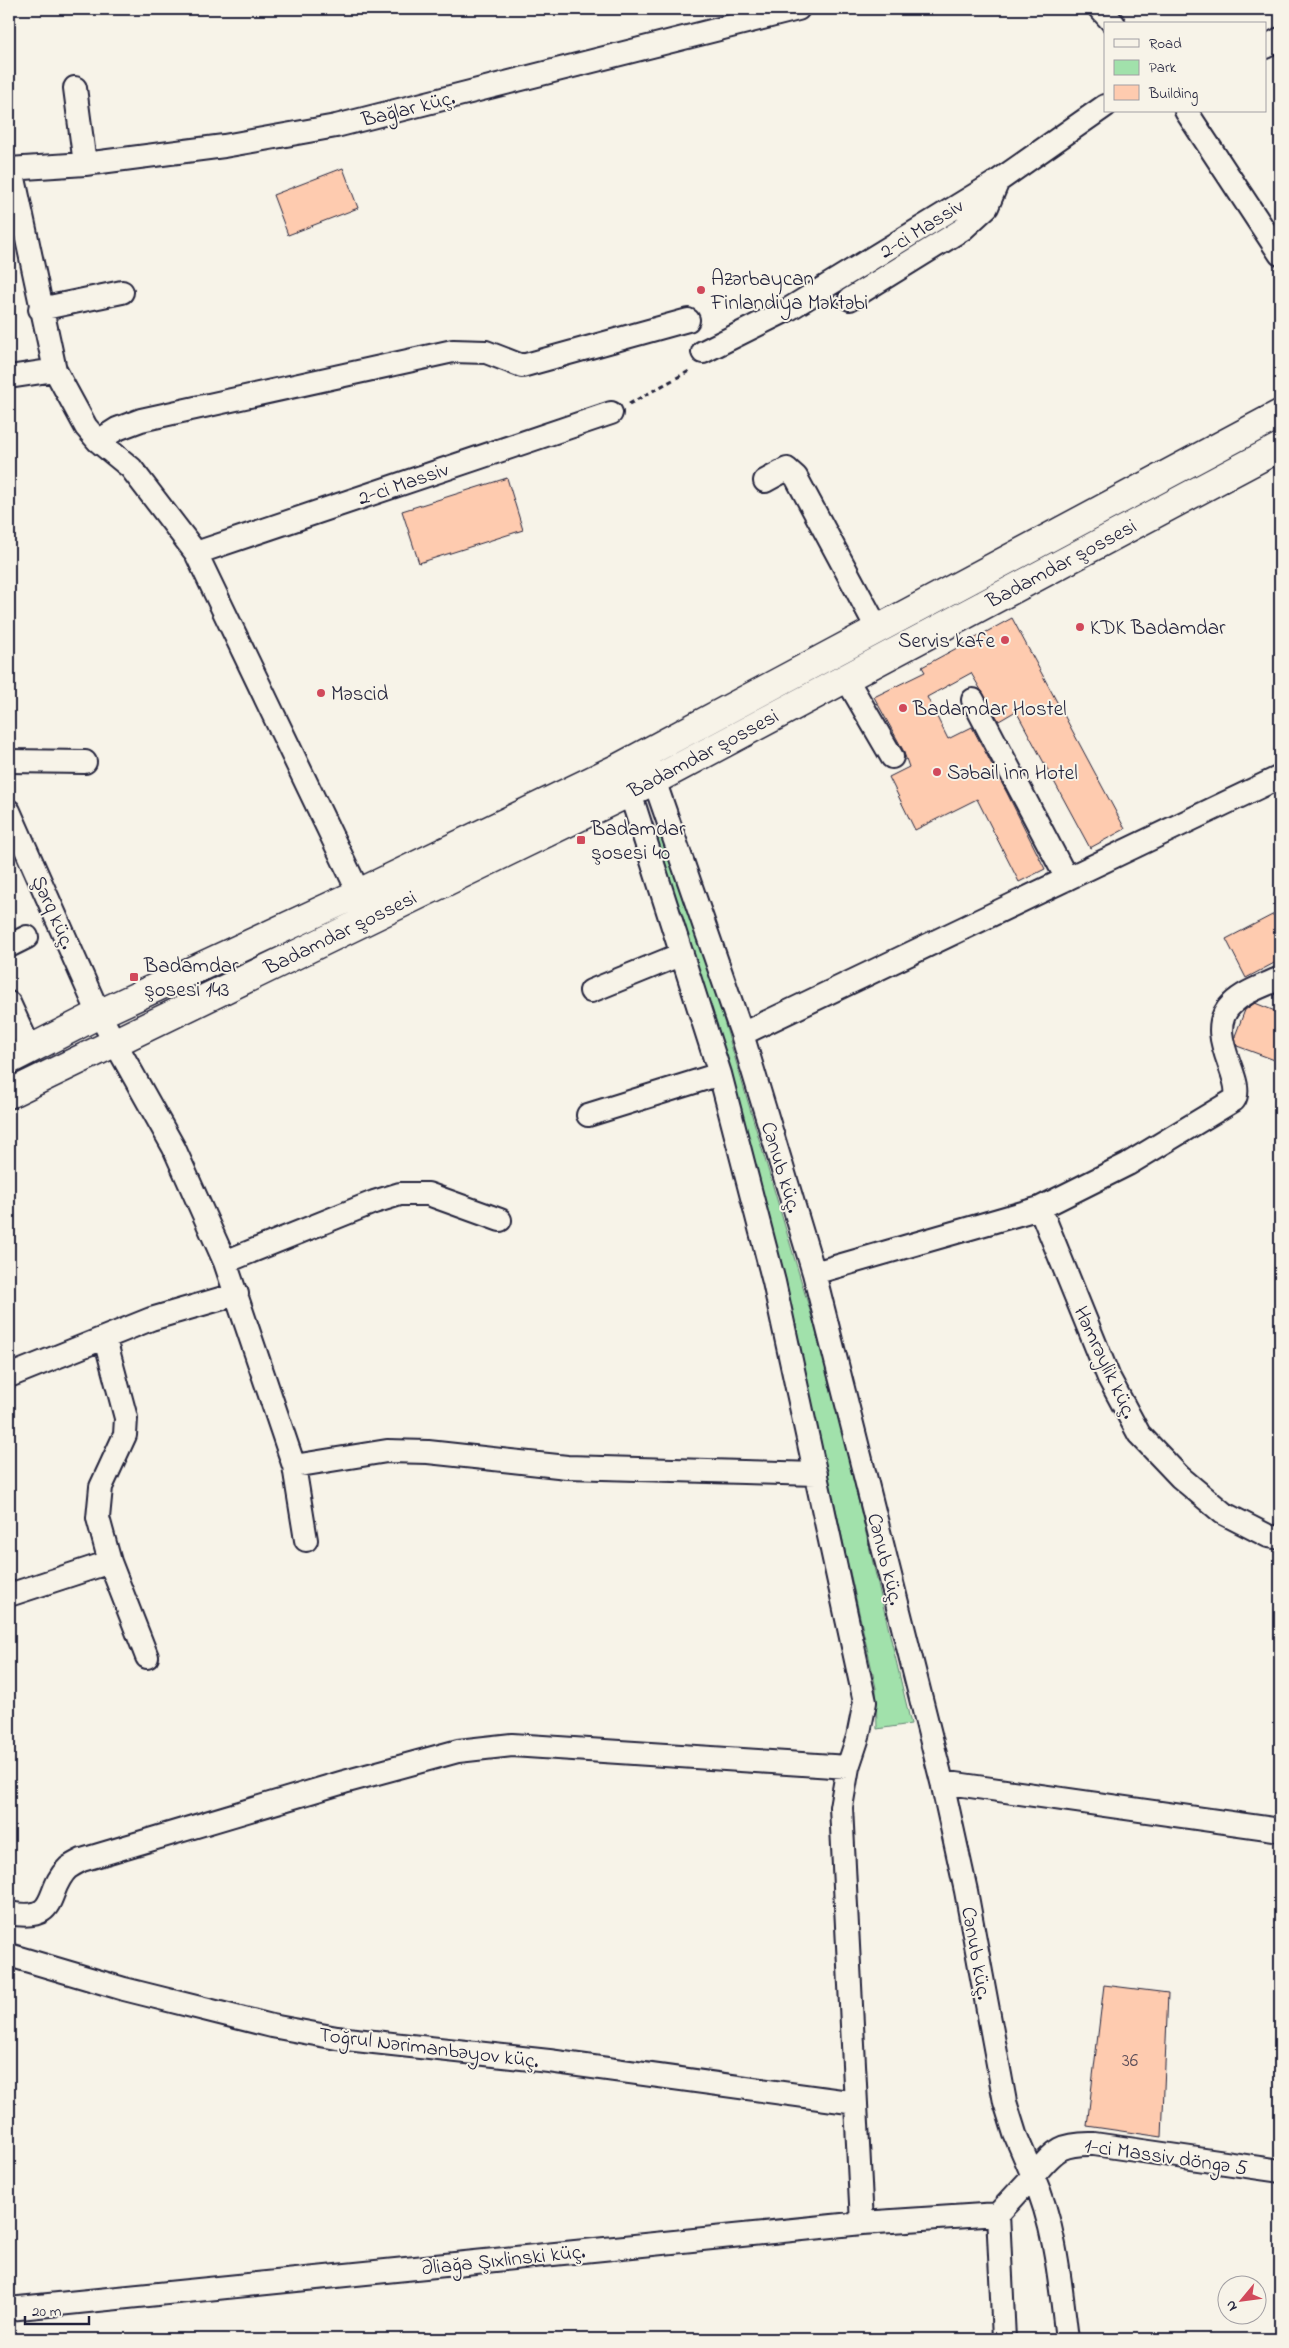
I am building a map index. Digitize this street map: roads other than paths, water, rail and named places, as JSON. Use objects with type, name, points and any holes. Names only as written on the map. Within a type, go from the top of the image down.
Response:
[{"type":"main road","name":"Badamdar şossesi","points":[[20,1054],[99,1014],[359,893],[618,768],[1280,414]]},
{"type":"main road","name":"Badamdar şossesi","points":[[9,1094],[655,780],[1280,446]]},
{"type":"street","name":"Bağlar küç.","points":[[10,169],[85,164],[224,146],[336,126],[798,9]]},
{"type":"street","points":[[1100,9],[1112,22]]},
{"type":"street","points":[[1266,46],[1280,39]]},
{"type":"street","points":[[75,88],[85,164]]},
{"type":"street","name":"2-ci Massiv","points":[[703,352],[790,309],[998,180],[1104,107]]},
{"type":"street","points":[[1187,112],[1280,254]]},
{"type":"street","points":[[10,169],[55,370],[75,410],[98,441],[131,468],[196,553],[359,893]]},
{"type":"street","points":[[850,299],[964,229],[987,207],[998,180]]},
{"type":"street","points":[[40,309],[122,292]]},
{"type":"street","points":[[98,441],[117,429],[141,420],[453,351],[486,352],[522,366],[688,320]]},
{"type":"street","points":[[9,377],[55,370]]},
{"type":"street","name":"2-ci Massiv","points":[[196,553],[611,413]]},
{"type":"street","points":[[765,480],[787,469],[796,478],[877,628]]},
{"type":"street","points":[[846,678],[892,757]]},
{"type":"street","points":[[973,700],[1066,879]]},
{"type":"street","name":"Cənub küç.","points":[[645,754],[742,1034],[814,1273],[942,1782],[966,1891],[1005,2102],[1015,2134],[1044,2200],[1054,2239],[1067,2339]]},
{"type":"street","points":[[9,761],[85,762]]},
{"type":"street","name":"Cənub küç.","points":[[618,768],[629,793],[720,1074],[774,1282],[865,1702],[858,1737],[848,1767],[841,1807],[862,2224]]},
{"type":"street","points":[[742,1034],[1280,778]]},
{"type":"street","name":"Şərq küç.","points":[[9,810],[99,1014],[113,1043],[174,1148],[225,1262],[294,1466],[306,1540]]},
{"type":"street","points":[[591,991],[682,954]]},
{"type":"street","points":[[814,1273],[1040,1208],[1128,1164],[1234,1100],[1237,1087],[1226,1060],[1222,1040],[1222,1022],[1230,1006],[1240,997],[1278,984]]},
{"type":"street","points":[[9,1003],[20,1054]]},
{"type":"street","points":[[588,1115],[720,1074]]},
{"type":"street","points":[[225,1262],[374,1202],[400,1194],[428,1194],[500,1220]]},
{"type":"street","name":"Həmrəylik küç.","points":[[1040,1208],[1109,1378],[1140,1434],[1180,1478],[1223,1513],[1268,1536],[1280,1538]]},
{"type":"street","points":[[9,1376],[151,1319],[236,1294]]},
{"type":"street","points":[[104,1339],[126,1418],[125,1435],[101,1487],[98,1518],[110,1562],[148,1657]]},
{"type":"street","points":[[294,1466],[387,1451],[428,1452],[567,1467],[816,1474]]},
{"type":"street","points":[[9,1595],[110,1562]]},
{"type":"street","points":[[9,1913],[23,1916],[42,1910],[50,1903],[63,1874],[68,1868],[82,1860],[344,1782],[458,1751],[512,1745],[848,1767]]},
{"type":"street","points":[[942,1782],[1280,1830]]},
{"type":"street","name":"Toğrul Nərimanbəyov küç.","points":[[9,1955],[124,1989],[272,2026],[336,2038],[549,2061],[856,2103]]},
{"type":"street","name":"1-ci Massiv döngə 5","points":[[1033,2176],[1055,2152],[1073,2144],[1094,2144],[1280,2171]]},
{"type":"street","points":[[1004,2339],[998,2214],[1033,2176]]},
{"type":"street","name":"Əliağa Şıxlinski küç.","points":[[9,2309],[862,2224],[998,2214]]},
{"type":"place","name":"Azərbaycan Finlandiya Məktəbi","points":[[701,290]]},
{"type":"place","name":"KDK Badamdar","points":[[1080,627]]},
{"type":"place","name":"Servis kafe","points":[[1005,640]]},
{"type":"place","name":"Məscid","points":[[321,693]]},
{"type":"place","name":"Badamdar Hostel","points":[[903,708]]},
{"type":"place","name":"Səbail İnn Hotel","points":[[937,772]]},
{"type":"place","name":"Badamdar şosesi 40","points":[[581,840]]},
{"type":"place","name":"Badamdar şosesi 143","points":[[134,977]]}]
